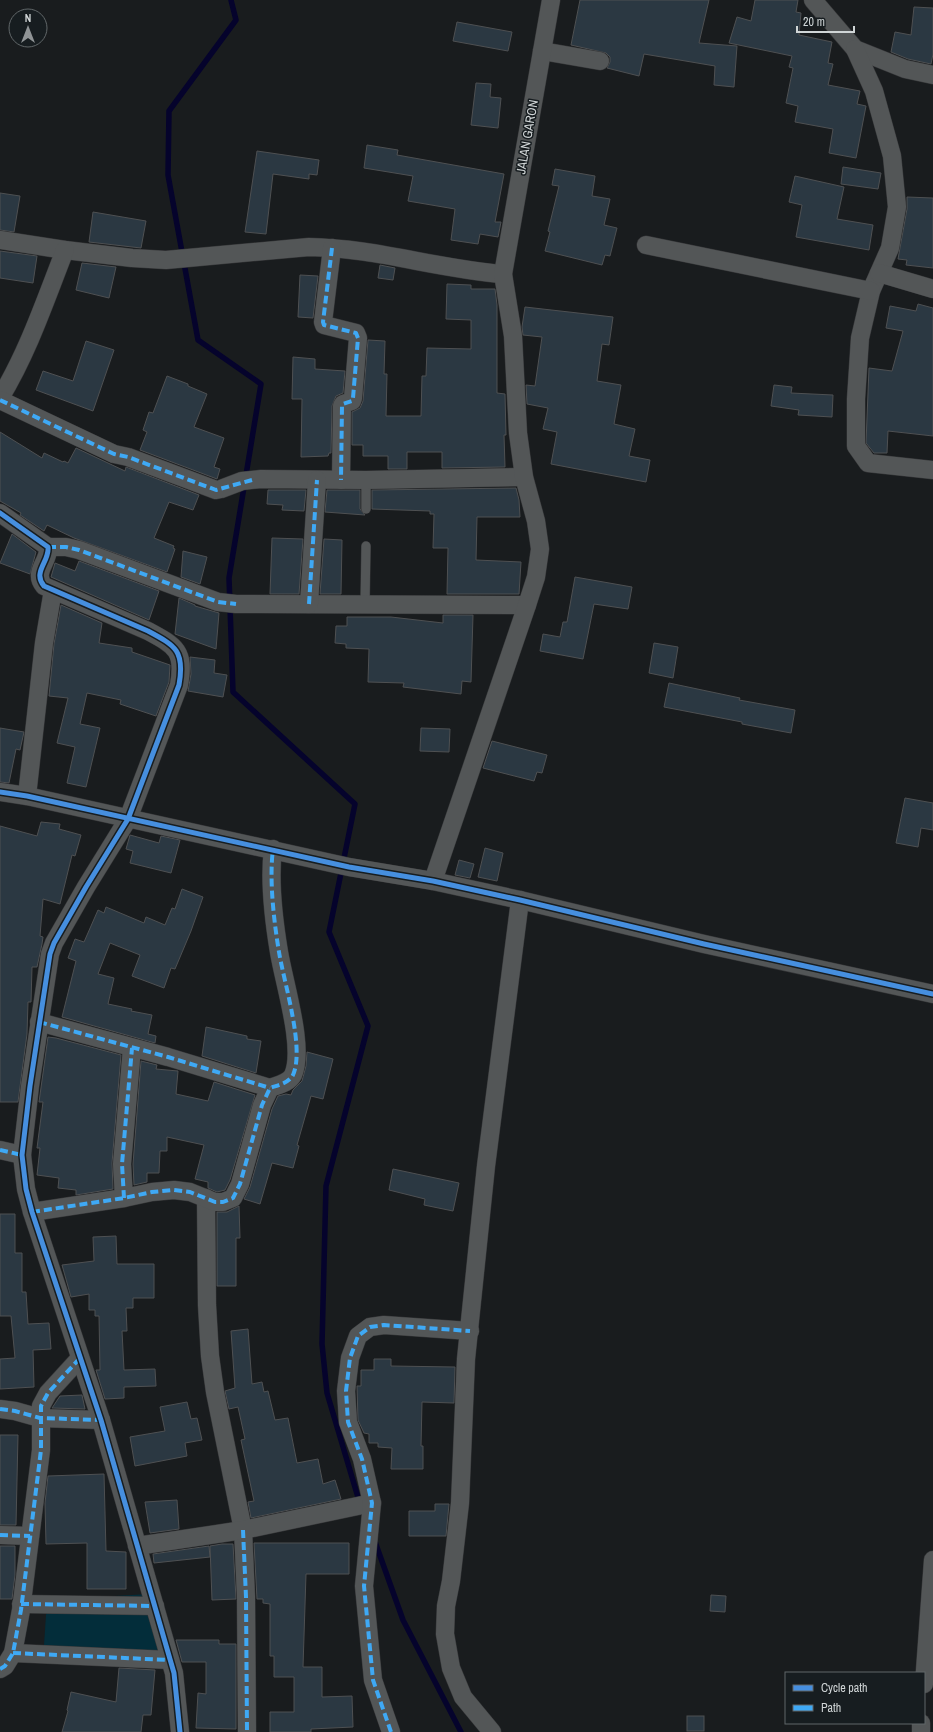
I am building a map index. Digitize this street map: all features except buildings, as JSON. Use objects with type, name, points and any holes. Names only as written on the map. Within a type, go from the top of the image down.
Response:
[{"type":"street","name":"JALAN GARON","points":[[433,881],[527,605],[536,577],[540,549],[536,521],[524,477],[518,433],[513,336],[503,274],[551,0]]},
{"type":"street","points":[[813,0],[855,49],[874,91],[892,156],[897,207],[890,248],[871,291],[860,338],[856,400],[856,446],[868,463],[933,470]]},
{"type":"street","points":[[855,49],[906,69],[933,74]]},
{"type":"street","points":[[542,50],[600,61]]},
{"type":"street","points":[[0,240],[65,250],[132,258],[166,260],[309,247],[332,248],[392,256],[468,271],[503,274]]},
{"type":"street","points":[[646,245],[871,291]]},
{"type":"street","points":[[332,248],[322,322],[324,325],[356,333],[358,338],[353,398],[352,401],[343,404],[342,406],[341,480]]},
{"type":"street","points":[[65,250],[32,336],[15,373],[0,399],[112,453],[128,457],[216,490],[247,480],[366,480],[524,477]]},
{"type":"street","points":[[879,273],[933,289]]},
{"type":"street","points":[[309,604],[317,480]]},
{"type":"street","points":[[0,513],[46,544],[48,547],[48,553],[39,576],[44,586],[148,631],[163,639],[178,652],[182,662],[179,685],[128,819],[86,887],[54,943],[49,962],[39,1022],[22,1155],[26,1189],[32,1212],[101,1420],[174,1673],[180,1732]]},
{"type":"street","points":[[48,547],[66,547],[79,550],[218,602],[236,604],[527,605]]},
{"type":"street","points":[[27,796],[44,643],[53,590]]},
{"type":"street","points":[[0,792],[27,796],[128,819],[273,849],[349,867],[433,881],[704,944],[933,994]]},
{"type":"street","points":[[39,1022],[270,1088],[287,1082],[292,1076],[296,1054],[291,1012],[279,951],[272,877],[273,849]]},
{"type":"street","points":[[492,1732],[463,1697],[451,1668],[445,1634],[446,1606],[451,1581],[460,1503],[466,1359],[486,1166],[520,900]]},
{"type":"street","points":[[124,1198],[122,1164],[132,1048]]},
{"type":"street","points":[[32,1212],[124,1198],[152,1192],[174,1190],[190,1192],[215,1202],[223,1202],[233,1198],[236,1194],[244,1171],[262,1105],[270,1088]]},
{"type":"street","points":[[0,1150],[22,1155]]},
{"type":"street","points":[[206,1198],[207,1305],[210,1356],[243,1530],[246,1597],[246,1732]]},
{"type":"street","points":[[391,1732],[373,1680],[364,1586],[372,1503],[362,1459],[348,1422],[346,1391],[350,1358],[358,1336],[370,1327],[384,1325],[470,1331]]},
{"type":"street","points":[[0,1669],[5,1666],[14,1654],[41,1450],[41,1406],[48,1393],[80,1358]]},
{"type":"street","points":[[0,1409],[15,1411],[40,1418],[101,1420]]},
{"type":"street","points":[[137,1546],[243,1530],[372,1503]]},
{"type":"street","points":[[0,1535],[30,1536]]},
{"type":"street","points":[[925,1672],[933,1560]]},
{"type":"street","points":[[21,1604],[154,1606]]},
{"type":"street","points":[[14,1654],[170,1660]]},
{"type":"lane","points":[[366,480],[366,509]]},
{"type":"lane","points":[[365,604],[366,546]]},
{"type":"shaded area","points":[[149,1594],[170,1664],[44,1645],[47,1600]]},
{"type":"waterway","points":[[231,0],[236,20],[169,111],[168,175],[198,340],[261,384],[229,578],[233,692],[355,804],[329,932],[368,1026],[326,1186],[322,1344],[327,1393],[360,1504]]},
{"type":"waterway","points":[[374,1539],[403,1620],[461,1732]]},
{"type":"marked path","points":[[332,248],[323,322],[324,325],[356,333],[358,338],[353,398],[352,401],[343,404],[342,406],[341,480]]},
{"type":"marked path","points":[[0,400],[114,454],[128,457],[216,490],[252,480]]},
{"type":"marked path","points":[[309,604],[317,480]]},
{"type":"marked path","points":[[48,547],[66,547],[79,550],[218,602],[236,604]]},
{"type":"marked path","points":[[32,1212],[124,1198],[152,1192],[174,1190],[190,1192],[215,1202],[223,1202],[233,1198],[240,1184],[262,1105],[270,1088],[291,1078],[296,1063],[297,1049],[295,1032],[279,952],[274,914],[272,887],[273,849]]},
{"type":"marked path","points":[[39,1022],[168,1057],[270,1088]]},
{"type":"marked path","points":[[124,1198],[122,1164],[132,1048]]},
{"type":"marked path","points":[[0,1150],[22,1155]]},
{"type":"marked path","points":[[391,1732],[373,1680],[364,1586],[372,1503],[362,1459],[348,1422],[346,1391],[350,1358],[358,1336],[370,1327],[384,1325],[470,1331]]},
{"type":"marked path","points":[[0,1669],[5,1666],[13,1653],[21,1610],[41,1450],[41,1406],[48,1393],[80,1358]]},
{"type":"marked path","points":[[0,1409],[15,1411],[40,1418],[101,1420]]},
{"type":"marked path","points":[[243,1530],[246,1597],[247,1732]]},
{"type":"marked path","points":[[0,1535],[30,1536]]},
{"type":"marked path","points":[[21,1604],[155,1606]]},
{"type":"marked path","points":[[13,1653],[170,1660]]},
{"type":"cycle path","points":[[0,513],[48,547],[47,557],[40,576],[44,586],[158,636],[172,646],[176,651],[181,664],[179,685],[128,819],[86,887],[54,943],[50,954],[30,1086],[22,1155],[26,1189],[32,1212],[101,1420],[174,1673],[180,1732]]},
{"type":"cycle path","points":[[0,792],[27,796],[349,867],[433,881],[704,944],[933,994]]}]
